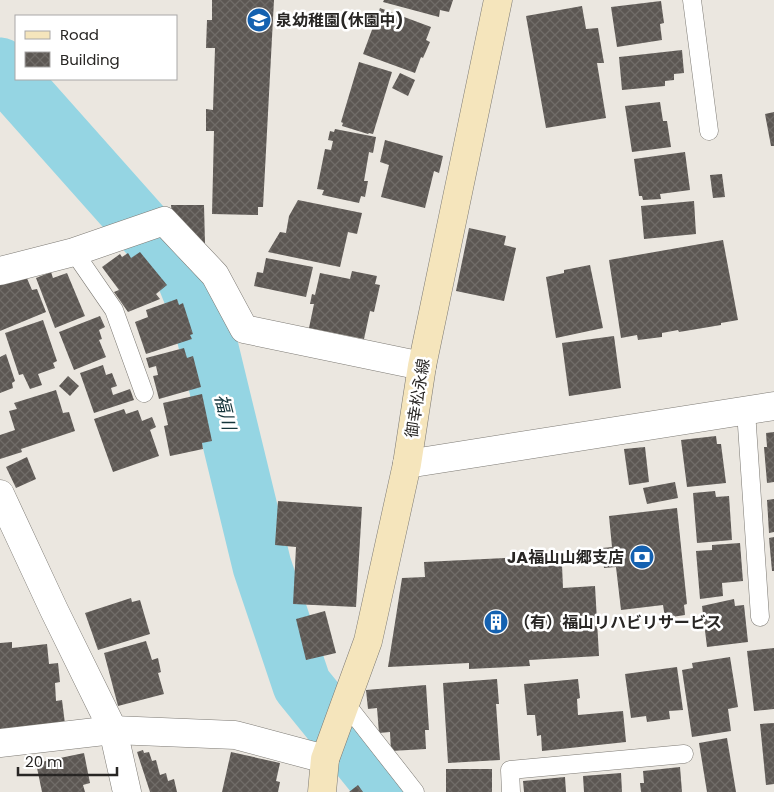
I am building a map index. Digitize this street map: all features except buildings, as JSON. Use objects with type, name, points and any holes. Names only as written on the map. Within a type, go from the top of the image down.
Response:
[{"type":"main road","name":"御幸松永線","points":[[322,792],[329,749],[368,641],[406,464],[422,366],[498,0]]},
{"type":"street","points":[[0,271],[74,252],[164,221],[215,275],[244,329],[422,366]]},
{"type":"street","points":[[406,464],[774,406]]},
{"type":"street","points":[[0,494],[113,730],[127,792]]},
{"type":"street","points":[[0,743],[113,730],[235,735],[329,749]]},
{"type":"lane","points":[[692,0],[709,131]]},
{"type":"lane","points":[[74,252],[114,310],[144,393]]},
{"type":"lane","points":[[746,410],[760,617]]},
{"type":"lane","points":[[346,704],[415,792]]},
{"type":"lane","points":[[511,792],[510,770],[684,754]]},
{"type":"waterway","name":"福川","points":[[0,67],[185,275],[201,315],[262,566],[302,685],[389,792]]},
{"type":"place","name":"泉幼稚園(休園中)","points":[[259,20]]},
{"type":"place","name":"JA福山山郷支店","points":[[642,557]]},
{"type":"place","name":"（有）福山リハビリサービス","points":[[496,622]]}]
